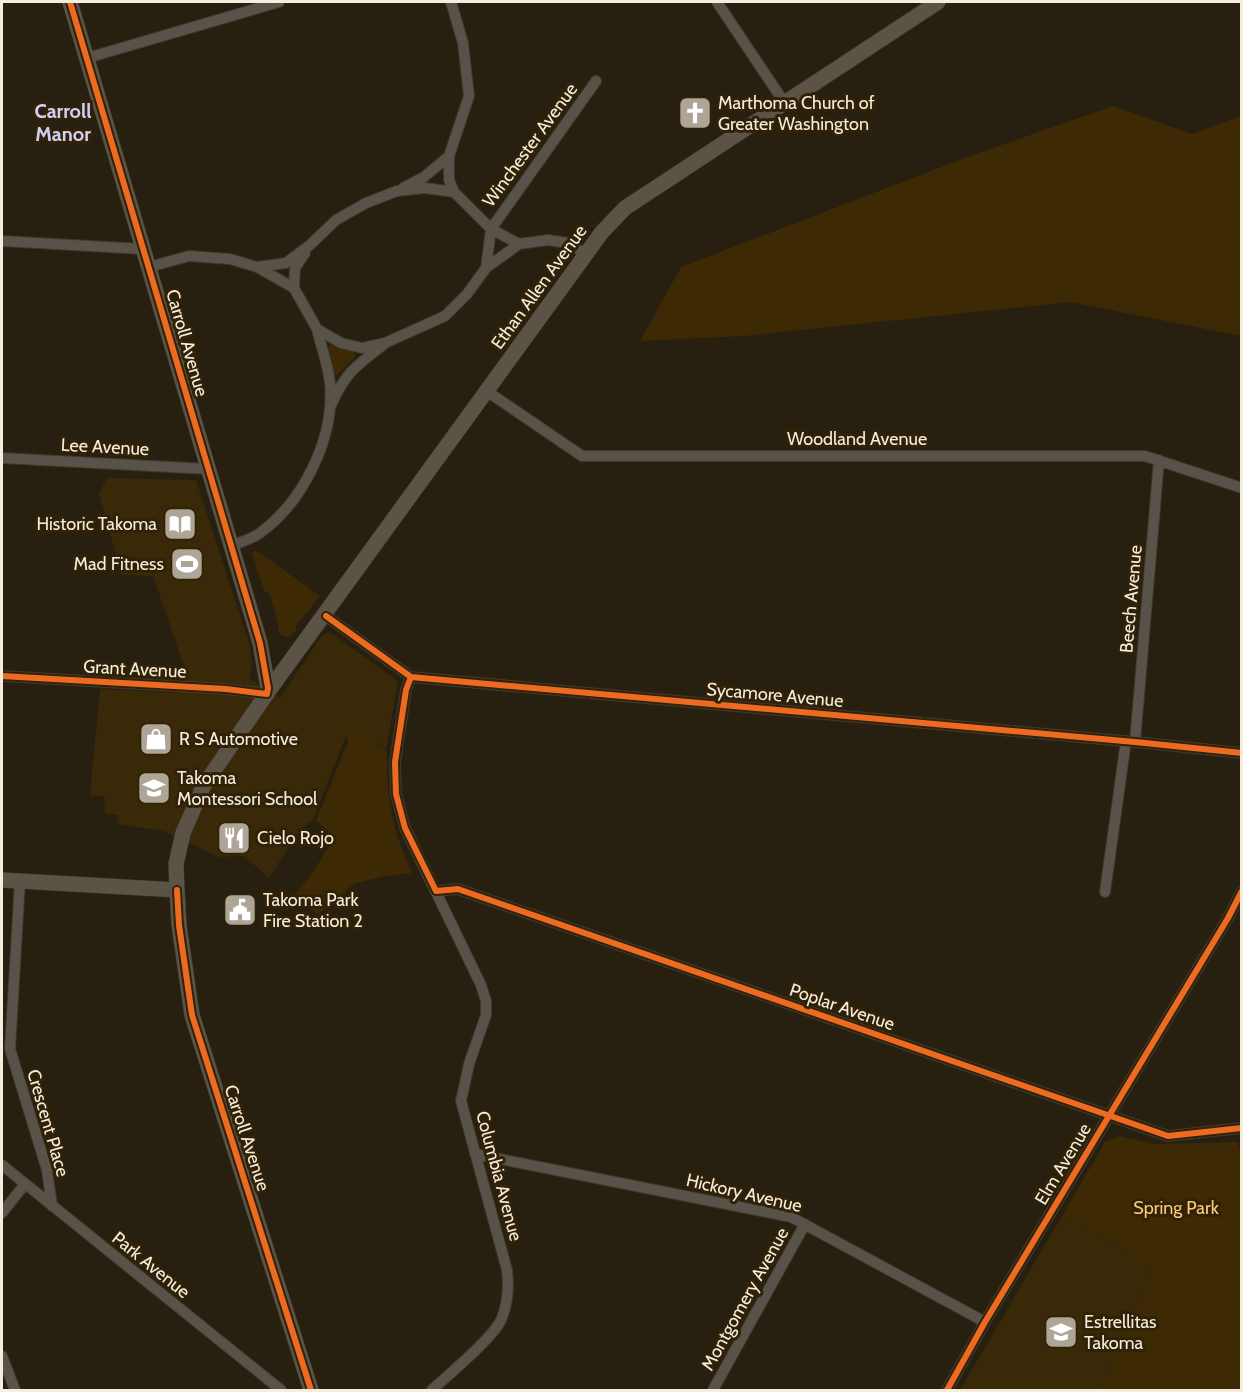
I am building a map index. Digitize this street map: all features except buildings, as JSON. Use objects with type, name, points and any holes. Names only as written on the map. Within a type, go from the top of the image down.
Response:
[{"type":"main road","name":"Carroll Avenue","points":[[70,2],[260,643],[268,688],[267,694],[204,785],[183,833],[176,864],[179,925],[192,1015],[311,1390]]},
{"type":"main road","name":"Ethan Allen Avenue","points":[[267,694],[326,616],[602,232],[625,208],[938,2]]},
{"type":"main road","points":[[2,880],[177,890]]},
{"type":"street","points":[[87,58],[279,2]]},
{"type":"street","points":[[451,2],[464,43],[469,96],[449,156],[449,180],[454,192],[487,225],[519,244]]},
{"type":"street","points":[[717,2],[784,102]]},
{"type":"street","name":"Winchester Avenue","points":[[487,225],[596,81]]},
{"type":"street","points":[[257,267],[286,263],[310,245],[336,219],[366,202],[397,191],[424,177],[449,156]]},
{"type":"street","points":[[397,191],[425,188],[454,192]]},
{"type":"street","points":[[486,268],[487,225]]},
{"type":"street","points":[[317,328],[341,343],[362,348],[385,343],[445,316],[467,294],[486,268],[519,244],[548,240],[568,243],[586,254]]},
{"type":"street","points":[[2,241],[143,249]]},
{"type":"street","points":[[294,288],[295,268],[310,245]]},
{"type":"street","points":[[149,267],[189,256],[230,259],[257,267],[294,288],[317,328],[330,382],[330,408],[322,450],[305,482],[279,517],[259,534],[231,546]]},
{"type":"street","points":[[330,408],[340,385],[351,370],[385,343]]},
{"type":"street","name":"Woodland Avenue","points":[[488,392],[582,456],[1145,456],[1242,488]]},
{"type":"street","name":"Lee Avenue","points":[[2,458],[208,469]]},
{"type":"street","name":"Beech Avenue","points":[[1105,892],[1130,741],[1160,460]]},
{"type":"street","points":[[326,616],[411,677]]},
{"type":"street","name":"Grant Avenue","points":[[2,676],[226,689],[267,694]]},
{"type":"street","name":"Sycamore Avenue","points":[[411,677],[1242,753]]},
{"type":"street","name":"Columbia Avenue","points":[[411,677],[406,690],[395,762],[396,794],[405,828],[481,985],[486,1001],[486,1015],[469,1064],[461,1101],[507,1270],[509,1288],[500,1322],[476,1349],[432,1390]]},
{"type":"street","points":[[14,1062],[10,1049],[20,881]]},
{"type":"street","name":"Poplar Avenue","points":[[436,891],[458,889],[1168,1136],[1242,1128]]},
{"type":"street","name":"Elm Avenue","points":[[947,1390],[985,1322],[1228,918],[1242,891]]},
{"type":"street","name":"Crescent Place","points":[[2,1062],[14,1062],[47,1170],[52,1206]]},
{"type":"street","name":"Hickory Avenue","points":[[475,1154],[791,1217],[985,1322]]},
{"type":"street","name":"Park Avenue","points":[[2,1165],[281,1390]]},
{"type":"street","points":[[2,1213],[25,1184]]},
{"type":"street","name":"Montgomery Avenue","points":[[713,1390],[805,1224]]},
{"type":"street","points":[[2,1356],[15,1390]]},
{"type":"shaded area","points":[[107,478],[196,480],[250,646],[252,662],[250,679],[280,698],[323,634],[331,633],[398,681],[386,749],[354,730],[345,738],[313,820],[300,829],[269,878],[244,856],[219,857],[163,831],[117,824],[118,815],[105,813],[104,797],[90,795],[100,689],[179,693],[185,669],[153,576],[121,575],[99,493]]},
{"type":"shaded area","name":"Estrellitas Takoma","points":[[1063,1214],[1130,1251],[1153,1273],[1102,1390],[960,1390]]},
{"type":"green space","points":[[1113,106],[1192,134],[1241,116],[1241,336],[1070,302],[744,336],[640,341],[681,267],[970,156]]},
{"type":"green space","points":[[331,345],[353,351],[355,354],[355,357],[337,375],[332,374],[328,347]]},
{"type":"green space","points":[[256,550],[320,596],[290,637],[279,633],[270,595],[264,590],[252,553]]},
{"type":"green space","points":[[345,725],[354,727],[387,751],[389,799],[395,829],[412,873],[386,876],[353,884],[334,904],[317,914],[294,895],[312,874],[335,836],[316,821],[348,741]]},
{"type":"green space","name":"Spring Park","points":[[1120,1136],[1154,1144],[1238,1142],[1242,1160],[1241,1390],[1102,1390],[1153,1273],[1130,1251],[1063,1214],[1105,1142]]},
{"type":"cycle path","points":[[2,676],[226,689],[267,694],[268,688],[260,643],[70,2]]},
{"type":"cycle path","points":[[326,616],[411,677],[1242,753]]},
{"type":"cycle path","points":[[411,677],[406,690],[395,762],[396,794],[405,828],[436,891],[458,889],[1168,1136],[1242,1128]]},
{"type":"cycle path","points":[[177,890],[179,925],[192,1015],[311,1390]]},
{"type":"cycle path","points":[[947,1390],[985,1322],[1228,918],[1242,891]]},
{"type":"place","name":"Marthoma Church of Greater Washington","points":[[695,113]]},
{"type":"place","name":"Historic Takoma","points":[[180,524]]},
{"type":"place","name":"Mad Fitness","points":[[187,564]]},
{"type":"place","name":"R S Automotive","points":[[156,739]]},
{"type":"place","name":"Takoma Montessori School","points":[[154,788]]},
{"type":"place","name":"Cielo Rojo","points":[[234,838]]},
{"type":"place","name":"Takoma Park Fire Station 2","points":[[240,910]]},
{"type":"place","name":"Estrellitas Takoma","points":[[1061,1332]]},
{"type":"district","name":"Carroll Manor","points":[[63,122]]}]
